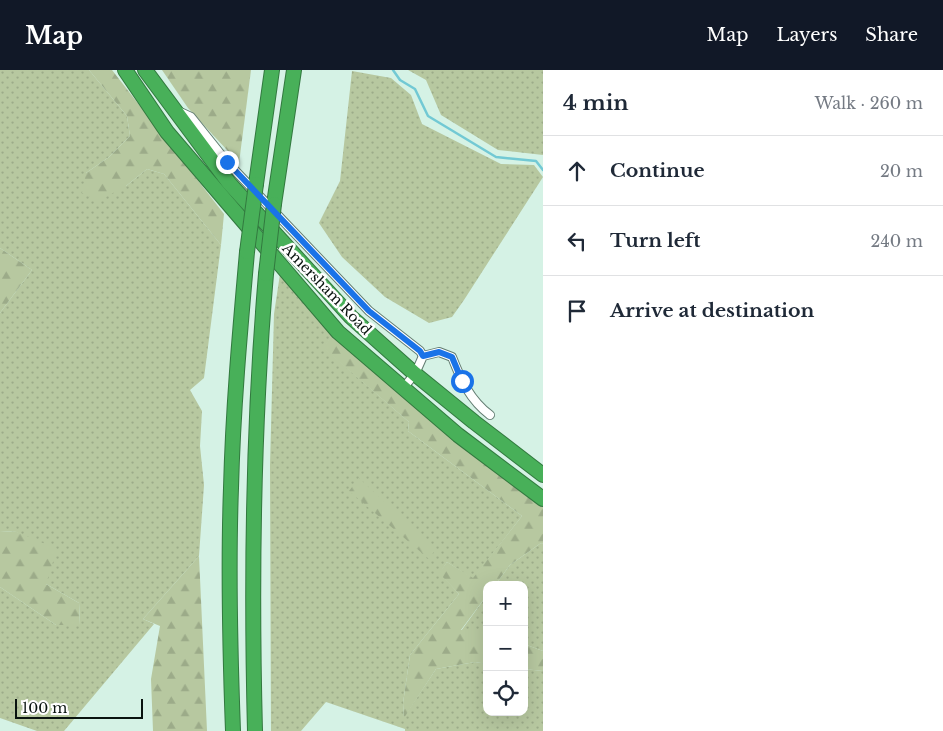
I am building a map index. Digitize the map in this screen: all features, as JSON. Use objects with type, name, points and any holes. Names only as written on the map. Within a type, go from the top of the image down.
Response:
[{"type":"highway","points":[[125,70],[167,132],[338,332],[458,435],[543,499]]},
{"type":"highway","name":"Amersham Road","points":[[145,70],[229,183],[351,317],[415,374],[474,422],[543,474]]},
{"type":"highway","points":[[233,731],[230,614],[231,488],[237,367],[247,252],[272,70]]},
{"type":"highway","points":[[255,731],[252,613],[253,498],[259,368],[266,274],[274,204],[294,70]]},
{"type":"street","points":[[173,108],[191,117],[227,162],[369,311],[420,351],[423,356]]},
{"type":"street","points":[[423,356],[439,352],[452,357],[462,381],[473,400],[490,415]]},
{"type":"street","points":[[403,388],[415,374],[423,356]]},
{"type":"green space","points":[[0,70],[89,70],[127,116],[130,136],[109,157],[86,173],[126,186],[147,169],[164,174],[221,245],[204,378],[190,390],[202,411],[200,446],[204,485],[199,556],[143,619],[154,624],[64,731],[37,731],[0,718],[0,587],[56,625],[80,625],[79,603],[46,584],[17,532],[0,531],[0,313],[32,270],[0,248]]},
{"type":"green space","points":[[89,70],[112,70],[224,214],[221,245],[164,174],[147,169],[126,186],[98,201],[82,193],[86,173],[109,157],[130,136],[127,116]]},
{"type":"green space","points":[[162,70],[251,70],[239,163],[188,108]]},
{"type":"green space","points":[[408,70],[543,70],[543,155],[498,150],[441,115],[426,80]]},
{"type":"green space","points":[[352,71],[391,78],[411,95],[422,124],[501,164],[534,165],[543,177],[452,317],[429,323],[385,297],[342,257],[319,223],[340,181]]},
{"type":"green space","points":[[0,248],[32,270],[0,313]]},
{"type":"green space","points":[[280,274],[335,331],[324,348],[409,422],[408,431],[522,516],[473,579],[447,562],[440,573],[459,594],[410,655],[403,703],[404,717],[436,669],[475,662],[483,663],[483,716],[528,716],[528,669],[543,671],[543,731],[405,731],[405,729],[326,702],[301,731],[271,731],[270,465],[274,314]]},
{"type":"green space","points":[[335,331],[410,401],[526,496],[543,506],[543,544],[541,543],[510,565],[498,581],[483,581],[483,600],[461,630],[483,630],[483,663],[475,662],[436,669],[404,718],[403,703],[410,655],[459,594],[439,573],[447,562],[473,578],[522,516],[408,431],[409,422],[323,348]]},
{"type":"green space","points":[[359,478],[435,550],[429,559],[349,491]]},
{"type":"green space","points":[[0,531],[17,532],[57,549],[46,584],[79,603],[80,625],[56,625],[0,587]]},
{"type":"green space","points":[[541,543],[543,544],[543,651],[528,645],[528,581],[498,581],[510,565]]},
{"type":"green space","points":[[199,556],[207,731],[153,731],[151,679],[160,626],[143,619]]},
{"type":"green space","points":[[483,601],[483,630],[461,631]]},
{"type":"green space","points":[[528,645],[543,651],[543,671],[528,669]]},
{"type":"waterway","points":[[393,70],[400,80],[415,89],[428,116],[496,157],[536,161],[543,170]]},
{"type":"route","points":[[227,162],[369,311],[420,351],[423,356],[439,352],[452,357],[462,381]]}]
